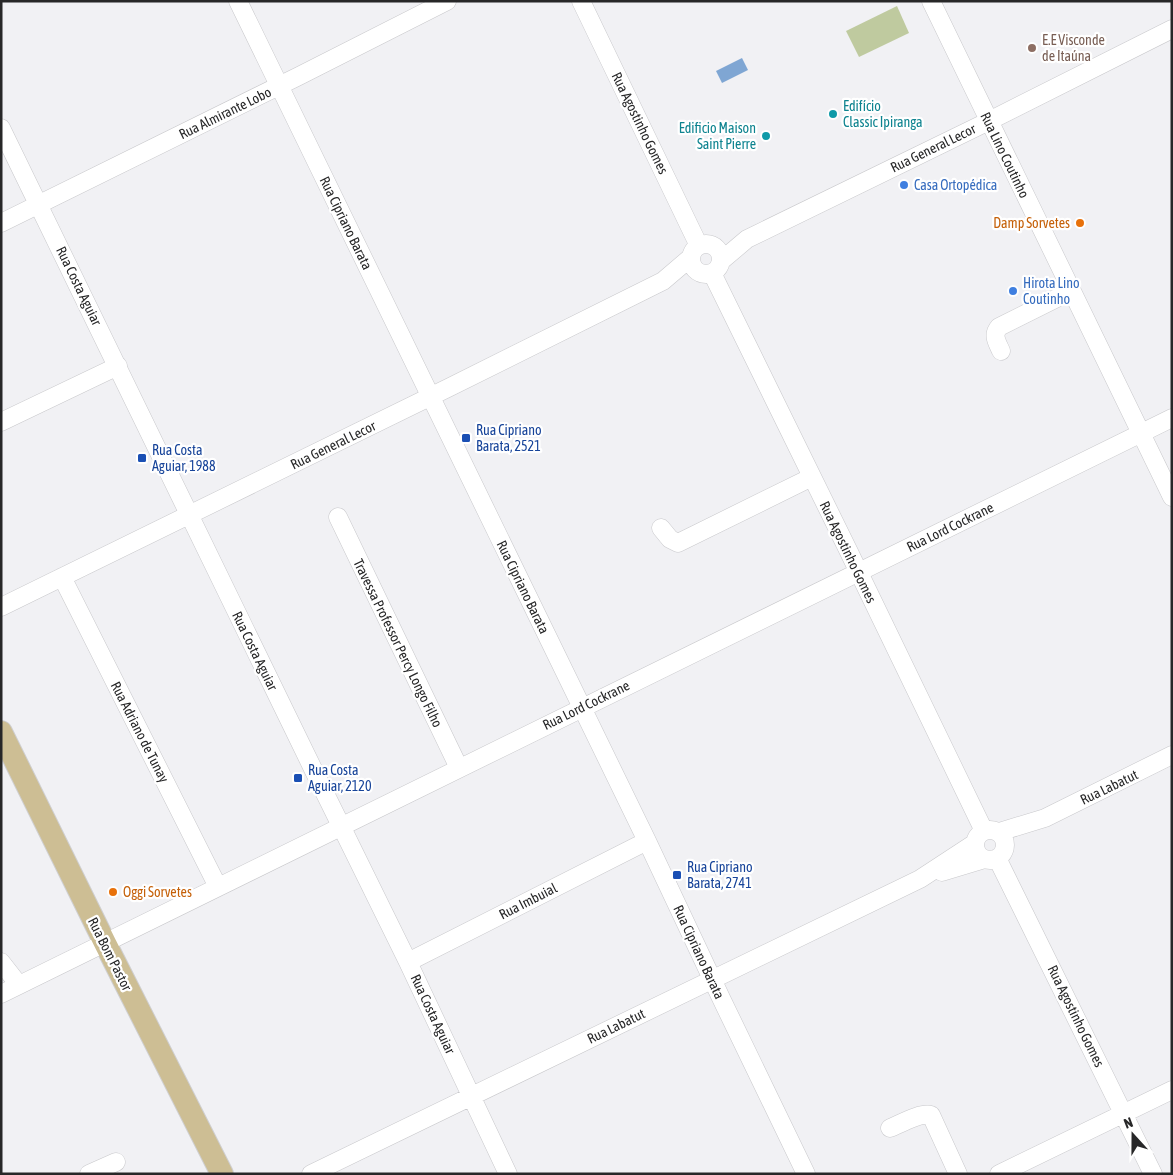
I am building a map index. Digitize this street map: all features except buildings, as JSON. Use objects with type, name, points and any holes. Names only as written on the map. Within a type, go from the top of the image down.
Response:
[{"type":"main road","name":"Rua Bom Pastor","points":[[1,732],[104,943],[222,1174]]},
{"type":"street","name":"Rua Cipriano Barata","points":[[238,1],[647,841],[806,1174]]},
{"type":"street","name":"Rua Almirante Lobo","points":[[1,223],[447,1]]},
{"type":"street","name":"Rua Agostinho Gomes","points":[[581,1],[700,250]]},
{"type":"street","name":"Rua Lino Coutinho","points":[[931,1],[1172,497]]},
{"type":"street","name":"Rua General Lecor","points":[[1,607],[663,280],[700,250],[747,239],[1172,29]]},
{"type":"street","name":"Rua Costa Aguiar","points":[[1,128],[408,962],[508,1174]]},
{"type":"street","name":"Rua General Lecor","points":[[663,280],[711,269],[747,239]]},
{"type":"street","points":[[700,250],[718,251],[711,269],[693,268],[700,250]]},
{"type":"street","name":"Rua Agostinho Gomes","points":[[711,269],[986,835]]},
{"type":"street","points":[[1001,351],[994,335],[999,327],[1071,291]]},
{"type":"street","points":[[1,422],[118,366]]},
{"type":"street","name":"Rua Lord Cockrane","points":[[1,994],[1172,418]]},
{"type":"street","points":[[661,528],[670,539],[678,543],[812,477]]},
{"type":"street","name":"Travessa Professor Percy Longo Filho","points":[[338,517],[459,768]]},
{"type":"street","name":"Rua Adriano de Tunay","points":[[62,577],[218,887]]},
{"type":"street","name":"Rua Labatut","points":[[920,878],[996,856],[1046,818],[1172,755]]},
{"type":"street","name":"Rua Labatut","points":[[311,1174],[920,878],[986,835],[1046,818]]},
{"type":"street","points":[[986,835],[1005,840],[996,856],[978,853],[986,835]]},
{"type":"street","name":"Rua Imbuial","points":[[408,962],[647,841]]},
{"type":"street","name":"Rua Agostinho Gomes","points":[[996,856],[1153,1174]]},
{"type":"street","points":[[1,962],[19,985]]},
{"type":"street","points":[[999,1174],[1172,1090]]},
{"type":"street","points":[[890,1128],[922,1114],[931,1114],[958,1174]]},
{"type":"street","points":[[89,1174],[116,1162]]},
{"type":"green space","points":[[897,6],[909,33],[859,57],[846,31]]},
{"type":"water","points":[[742,58],[748,70],[722,83],[716,71]]},
{"type":"place","name":"E.E Visconde de Itaúna","points":[[1032,48]]},
{"type":"place","name":"Edifício Classic Ipiranga","points":[[833,114]]},
{"type":"place","name":"Edificio Maison Saint Pierre","points":[[766,136]]},
{"type":"place","name":"Casa Ortopédica","points":[[904,185]]},
{"type":"place","name":"Damp Sorvetes","points":[[1080,223]]},
{"type":"place","name":"Hirota Lino Coutinho","points":[[1013,291]]},
{"type":"place","name":"Rua Cipriano Barata, 2521","points":[[466,438]]},
{"type":"place","name":"Rua Costa Aguiar, 1988","points":[[142,458]]},
{"type":"place","name":"Rua Costa Aguiar, 2120","points":[[298,778]]},
{"type":"place","name":"Rua Cipriano Barata, 2741","points":[[677,875]]},
{"type":"place","name":"Oggi Sorvetes","points":[[113,892]]}]
